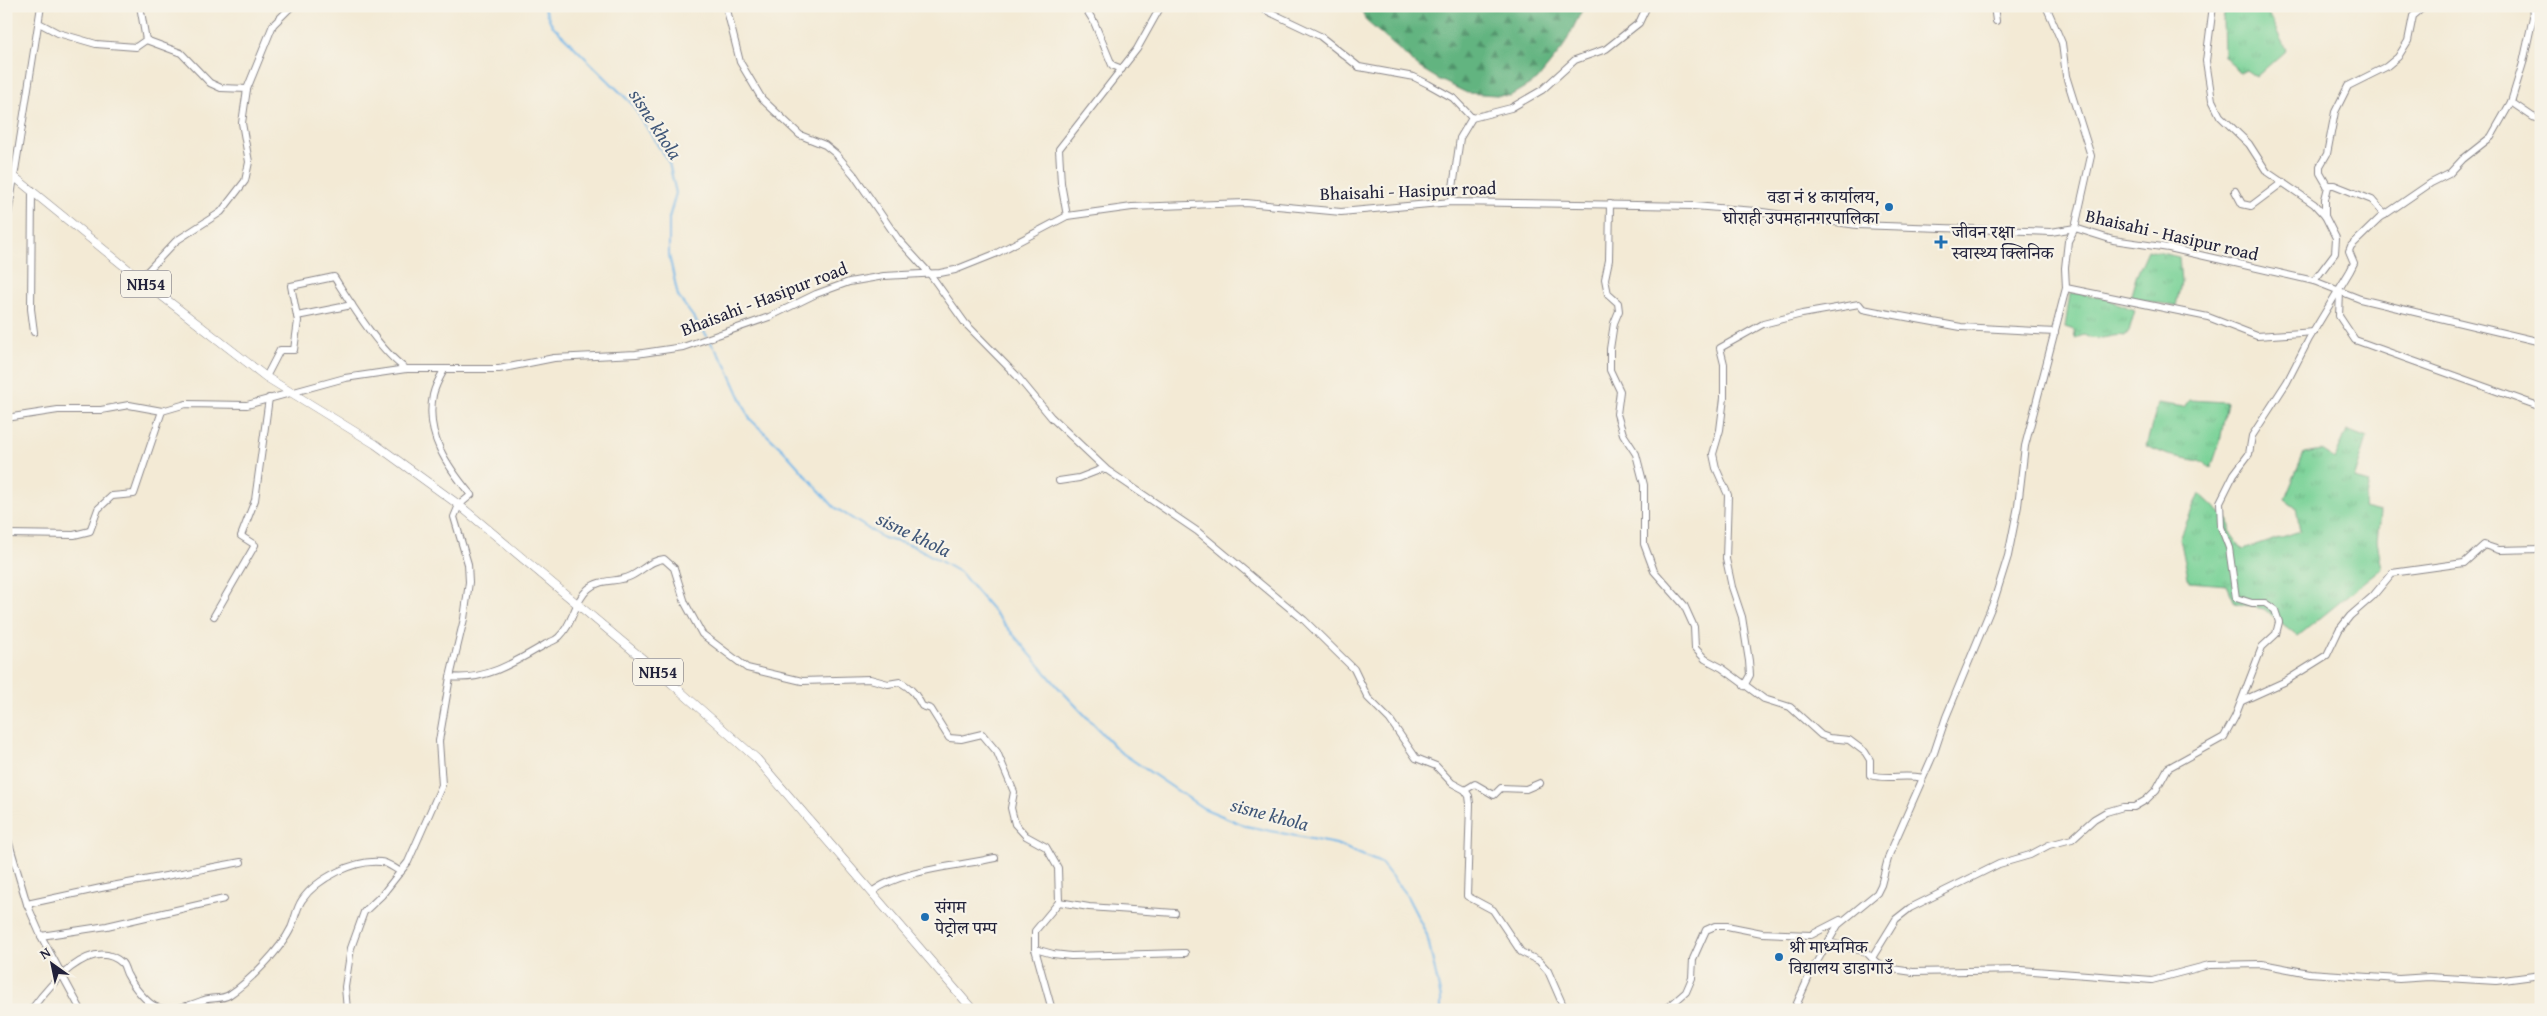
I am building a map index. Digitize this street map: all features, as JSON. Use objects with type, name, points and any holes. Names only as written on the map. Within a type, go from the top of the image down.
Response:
[{"type":"main road","name":"NH54","points":[[6,170],[140,279],[266,377],[392,455],[459,505],[757,759],[973,1010]]},
{"type":"street","points":[[6,228],[41,6]]},
{"type":"street","points":[[140,6],[146,40]]},
{"type":"street","points":[[140,279],[176,241],[221,212],[244,181],[249,162],[249,151],[244,141],[242,123],[247,89],[272,25],[292,6]]},
{"type":"street","points":[[726,6],[740,62],[762,99],[800,135],[825,145],[836,154],[854,175],[898,239],[930,274],[965,323],[1018,376],[1060,427],[1106,470],[1198,531],[1304,620],[1354,669],[1368,698],[1390,720],[1416,758],[1431,762],[1452,783],[1465,790],[1469,796],[1470,804],[1467,896],[1493,910],[1521,952],[1539,961],[1548,970],[1565,1010]]},
{"type":"street","points":[[1084,6],[1094,22],[1112,65],[1122,68]]},
{"type":"street","points":[[1067,216],[1059,149],[1137,49],[1162,6]]},
{"type":"street","points":[[1257,6],[1320,36],[1359,67],[1414,77],[1428,84],[1453,98],[1472,118]]},
{"type":"street","points":[[1451,202],[1460,138],[1472,118],[1512,108],[1542,90],[1575,60],[1606,50],[1639,23],[1647,6]]},
{"type":"street","points":[[1994,6],[1996,21]]},
{"type":"street","points":[[1794,1010],[1811,972],[1838,925],[1876,893],[1881,885],[1889,856],[2001,580],[2018,506],[2025,446],[2066,288],[2065,268],[2068,242],[2075,228],[2091,156],[2066,76],[2062,43],[2046,6]]},
{"type":"street","points":[[2213,6],[2206,61],[2212,100],[2220,116],[2249,144],[2267,172],[2284,182],[2325,216],[2336,238],[2335,254],[2314,281]]},
{"type":"street","points":[[2325,216],[2327,185],[2320,173],[2320,166],[2327,154],[2335,112],[2348,86],[2386,68],[2398,57],[2408,41],[2413,16],[2426,6]]},
{"type":"street","points":[[1872,958],[1896,919],[1910,908],[2000,864],[2030,855],[2048,845],[2072,839],[2094,819],[2106,812],[2123,807],[2134,807],[2146,800],[2156,790],[2168,768],[2224,737],[2242,701],[2262,647],[2276,634],[2279,622],[2275,610],[2265,603],[2252,604],[2236,598],[2229,548],[2221,527],[2220,502],[2234,474],[2249,454],[2252,436],[2287,382],[2314,332],[2340,291],[2354,263],[2349,251],[2351,246],[2385,215],[2431,182],[2449,174],[2491,137],[2511,102],[2524,63],[2533,17],[2532,6]]},
{"type":"street","points":[[39,24],[58,33],[96,44],[136,47],[146,40]]},
{"type":"street","points":[[146,40],[181,53],[210,83],[221,88],[247,89]]},
{"type":"street","points":[[2511,102],[2533,117],[2541,119]]},
{"type":"street","points":[[2235,190],[2242,204],[2252,206],[2284,182]]},
{"type":"street","points":[[2327,185],[2334,184],[2372,200],[2385,215]]},
{"type":"street","points":[[32,190],[31,310],[34,332]]},
{"type":"street","name":"Bhaisahi - Hasipur road","points":[[162,411],[186,404],[246,405],[345,378],[406,369],[499,369],[554,358],[636,354],[683,347],[769,317],[816,294],[849,282],[884,276],[930,274],[956,270],[974,264],[1067,216],[1168,204],[1246,202],[1341,212],[1451,202],[1610,204],[1725,208],[1840,224],[1914,229],[2012,229],[2051,232],[2075,228],[2113,240],[2169,248],[2314,281],[2360,299],[2541,342]]},
{"type":"street","points":[[1610,204],[1609,260],[1605,279],[1608,294],[1618,303],[1619,311],[1614,323],[1610,370],[1620,391],[1618,414],[1623,434],[1636,454],[1644,486],[1644,544],[1654,571],[1684,605],[1694,627],[1695,648],[1706,660],[1722,668],[1764,699],[1790,707],[1822,735],[1829,738],[1849,740],[1866,752],[1870,760],[1870,775],[1877,777],[1912,776],[1922,778]]},
{"type":"street","points":[[266,377],[280,350],[294,350],[297,316],[291,286],[334,277],[352,306],[394,361],[406,369]]},
{"type":"street","points":[[2066,288],[2208,317],[2257,336],[2314,332]]},
{"type":"street","points":[[2340,291],[2339,316],[2355,340],[2541,408]]},
{"type":"street","points":[[1744,686],[1750,675],[1749,661],[1742,617],[1732,587],[1726,559],[1728,495],[1716,468],[1713,454],[1720,430],[1724,398],[1724,364],[1720,348],[1763,324],[1802,314],[1860,304],[1863,309],[1944,325],[2055,332]]},
{"type":"street","points":[[297,316],[352,306]]},
{"type":"street","points":[[347,1010],[345,987],[351,948],[364,912],[408,862],[442,784],[439,741],[450,677],[464,619],[469,582],[468,564],[454,517],[459,505],[472,495],[445,462],[435,438],[432,419],[433,394],[444,370]]},
{"type":"street","points":[[214,616],[255,545],[241,536],[255,500],[269,398]]},
{"type":"street","points":[[6,418],[58,410],[101,410],[129,405],[162,411],[134,494],[112,496],[98,509],[90,532],[74,535],[6,534]]},
{"type":"street","points":[[1058,481],[1079,478],[1102,469],[1106,470]]},
{"type":"street","points":[[2242,701],[2284,682],[2328,655],[2339,630],[2350,616],[2373,596],[2392,573],[2464,563],[2484,545],[2499,550],[2541,549]]},
{"type":"street","points":[[450,677],[481,676],[529,656],[559,638],[574,616],[576,603],[589,588],[608,580],[627,578],[644,570],[657,560],[664,559],[674,568],[685,603],[702,634],[747,668],[802,681],[870,679],[888,684],[900,682],[908,686],[916,693],[922,706],[931,709],[949,738],[961,739],[982,734],[997,752],[1014,792],[1011,808],[1015,824],[1026,836],[1046,847],[1058,868],[1059,902],[1035,931],[1035,949],[1052,1010]]},
{"type":"street","points":[[1465,790],[1475,784],[1494,795],[1501,788],[1526,789],[1540,783]]},
{"type":"street","points":[[6,833],[27,904],[60,974],[82,1010]]},
{"type":"street","points":[[872,892],[890,881],[908,876],[995,858]]},
{"type":"street","points":[[31,1010],[60,974],[89,958],[104,956],[114,958],[123,964],[127,976],[156,1007],[176,1009],[207,999],[223,998],[232,993],[267,961],[290,930],[302,900],[335,872],[368,862],[382,861],[401,872]]},
{"type":"street","points":[[27,904],[241,862]]},
{"type":"street","points":[[41,936],[107,926],[224,899]]},
{"type":"street","points":[[1059,902],[1089,907],[1176,914]]},
{"type":"street","points":[[1662,1010],[1670,1006],[1686,992],[1692,978],[1693,959],[1706,930],[1715,926],[1727,926],[1762,933],[1811,935],[1848,916]]},
{"type":"street","points":[[1828,942],[1866,952],[1876,962],[1892,969],[1913,972],[2021,970],[2152,980],[2210,965],[2262,964],[2309,973],[2399,979],[2429,976],[2496,981],[2541,975]]},
{"type":"street","points":[[1035,949],[1071,956],[1185,953]]},
{"type":"green space","points":[[1361,6],[1584,6],[1563,48],[1537,80],[1510,96],[1467,93],[1438,79],[1420,68],[1365,20]]},
{"type":"green space","points":[[2226,6],[2271,6],[2267,11],[2286,50],[2256,77],[2246,70],[2240,73],[2224,56],[2223,20]]},
{"type":"green space","points":[[2148,250],[2179,257],[2181,283],[2176,306],[2130,298],[2136,277]]},
{"type":"green space","points":[[2078,293],[2107,299],[2135,310],[2129,331],[2125,336],[2119,335],[2094,339],[2084,335],[2075,338],[2074,330],[2065,327],[2070,294]]},
{"type":"green space","points":[[2189,400],[2227,402],[2220,442],[2211,468],[2200,461],[2168,455],[2146,446],[2158,403],[2184,407]]},
{"type":"green space","points":[[2347,430],[2367,438],[2354,479],[2369,483],[2364,508],[2380,512],[2377,541],[2382,568],[2298,636],[2264,609],[2235,603],[2227,585],[2189,582],[2180,538],[2199,493],[2229,521],[2231,534],[2243,550],[2300,531],[2296,507],[2285,499],[2304,453],[2321,450],[2335,459]]},
{"type":"waterway","name":"sisne khola","points":[[543,6],[552,25],[631,103],[669,163],[676,193],[669,218],[669,255],[678,296],[707,336]]},
{"type":"waterway","name":"sisne khola","points":[[709,340],[725,363],[750,419],[784,451],[834,507],[883,538],[914,546],[961,573],[1058,687],[1119,751],[1203,808],[1246,826],[1336,844],[1381,863],[1407,896],[1427,935],[1441,998],[1441,1010]]},
{"type":"place","name":"वडा नं ४ कार्यालय, घोराही उपमहानगरपालिका","points":[[1889,207]]},
{"type":"place","name":"जीवन रक्षा स्वास्थ्य क्लिनिक","points":[[1941,242]]},
{"type":"place","name":"संगम पेट्रोल पम्प","points":[[925,917]]},
{"type":"place","name":"श्री माध्यमिक विद्यालय डाडागाउँ","points":[[1779,957]]}]
